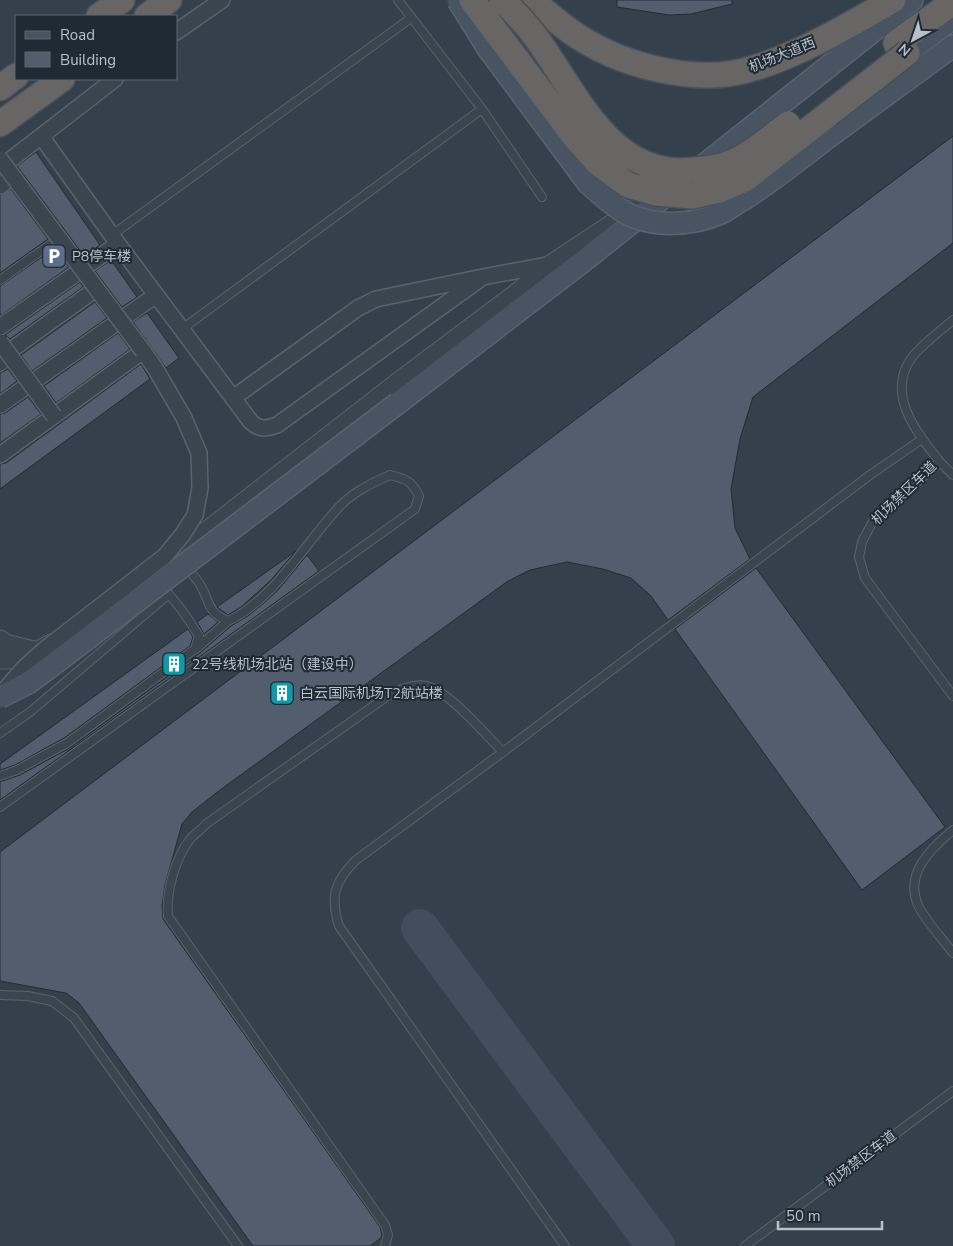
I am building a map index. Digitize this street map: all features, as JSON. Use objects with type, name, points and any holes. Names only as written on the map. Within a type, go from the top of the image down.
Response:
[{"type":"highway","points":[[100,15],[122,0]]},
{"type":"highway","points":[[472,0],[575,137],[598,163],[628,184],[656,193],[692,196],[719,190],[745,179],[953,4]]},
{"type":"highway","points":[[502,0],[519,16],[539,41],[600,130],[615,146],[636,161],[658,170],[681,172],[715,168],[734,162],[902,48]]},
{"type":"highway","name":"机场大道西","points":[[531,0],[570,32],[601,49],[628,60],[661,70],[721,75],[753,69],[787,55],[894,0]]},
{"type":"highway","points":[[0,88],[15,77]]},
{"type":"highway","points":[[0,124],[61,80]]},
{"type":"main road","points":[[458,0],[487,47],[588,183],[625,212],[652,222],[673,224],[693,221],[720,213],[758,190],[953,46]]},
{"type":"main road","points":[[545,0],[570,32]]},
{"type":"main road","points":[[0,696],[28,682],[55,663],[398,403],[582,262],[912,0]]},
{"type":"main road","points":[[902,48],[953,18]]},
{"type":"street","points":[[178,31],[222,0]]},
{"type":"street","points":[[0,168],[114,80]]},
{"type":"street","points":[[41,136],[156,295],[256,427],[268,429],[277,425],[482,277]]},
{"type":"street","points":[[0,660],[38,651],[87,622],[258,493],[552,264],[713,158]]},
{"type":"street","points":[[0,159],[155,368],[184,418],[199,453],[200,488],[195,515],[183,534],[165,556],[45,648],[23,669],[0,696]]},
{"type":"street","points":[[0,186],[13,176]]},
{"type":"street","points":[[0,327],[58,285],[115,239]]},
{"type":"street","points":[[233,398],[358,308],[376,299],[552,264]]},
{"type":"street","points":[[4,361],[33,335],[96,289]]},
{"type":"street","points":[[0,405],[156,295]]},
{"type":"street","points":[[0,342],[4,361],[34,388],[54,416]]},
{"type":"street","points":[[0,455],[143,351]]},
{"type":"street","points":[[0,640],[5,644],[38,651]]},
{"type":"lane","points":[[398,0],[482,109],[542,198]]},
{"type":"lane","points":[[115,239],[411,18]]},
{"type":"lane","points":[[182,329],[482,109]]},
{"type":"lane","points":[[0,280],[58,238]]},
{"type":"lane","name":"机场禁区车道","points":[[953,320],[912,358],[902,378],[903,401],[915,430],[940,462],[873,521],[862,542],[859,558],[865,578],[953,696]]},
{"type":"lane","points":[[0,412],[121,323]]},
{"type":"lane","points":[[565,1246],[339,926],[333,908],[335,890],[344,872],[356,860],[503,752],[870,475],[922,439]]},
{"type":"lane","points":[[940,462],[953,475]]},
{"type":"lane","points":[[0,776],[17,770],[66,743],[195,649],[228,621],[244,614],[267,592],[340,506],[368,485],[390,475],[407,480],[415,487],[419,496],[415,509],[0,807]]},
{"type":"lane","points":[[177,554],[200,586],[207,603],[216,616],[228,621]]},
{"type":"lane","points":[[148,577],[169,594],[184,612],[199,636],[195,649]]},
{"type":"lane","points":[[0,734],[30,712],[169,594]]},
{"type":"lane","points":[[385,1246],[388,1235],[385,1225],[168,916],[169,886],[180,857],[191,838],[206,824],[389,695],[406,687],[429,686],[448,697],[503,752]]},
{"type":"lane","points":[[953,830],[933,848],[925,859],[914,884],[918,904],[953,953]]},
{"type":"lane","points":[[0,995],[28,996],[52,1001],[74,1018],[238,1246]]},
{"type":"lane","name":"机场禁区车道","points":[[745,1246],[953,1091]]},
{"type":"shaded area","points":[[0,0],[953,0],[953,1246],[0,1246]]},
{"type":"building","points":[[617,0],[732,0],[732,4],[691,14],[669,15],[617,7]]},
{"type":"building","name":"白云国际机场T2航站楼","points":[[953,136],[953,243],[753,397],[740,439],[731,489],[735,528],[750,559],[668,620],[651,596],[631,578],[603,569],[567,562],[530,570],[508,581],[220,790],[192,812],[182,824],[165,885],[162,906],[163,919],[380,1227],[382,1235],[381,1238],[370,1246],[253,1246],[79,1003],[66,993],[0,981],[0,852]]},
{"type":"building","points":[[36,152],[100,245],[84,256],[17,166]]},
{"type":"building","points":[[11,189],[48,239],[0,273],[0,195]]},
{"type":"building","points":[[55,248],[69,267],[0,316],[0,286]]},
{"type":"building","points":[[111,260],[137,297],[122,307],[95,271]]},
{"type":"building","points":[[80,282],[83,287],[10,339],[5,335]]},
{"type":"building","points":[[95,302],[107,318],[32,371],[21,355]]},
{"type":"building","points":[[147,313],[179,358],[166,368],[133,322]]},
{"type":"building","points":[[118,333],[130,349],[56,403],[44,386]]},
{"type":"building","points":[[141,364],[150,379],[0,489],[0,464],[6,463]]},
{"type":"building","points":[[8,369],[17,381],[0,394],[0,373]]},
{"type":"building","points":[[28,397],[41,414],[0,443],[0,414],[5,413]]},
{"type":"building","points":[[296,551],[270,581],[241,607],[228,615],[217,607]]},
{"type":"building","points":[[307,555],[319,571],[0,800],[0,782],[20,775],[70,748],[200,653],[231,626],[248,616],[264,603],[279,589]]},
{"type":"building","points":[[756,568],[945,827],[862,890],[675,629]]},
{"type":"building","points":[[208,614],[218,622],[204,634],[197,622]]},
{"type":"building","points":[[188,629],[193,637],[190,646],[64,738],[15,765],[0,770],[0,764]]},
{"type":"taxiway","points":[[420,928],[656,1246]]},
{"type":"place","name":"P8停车楼","points":[[54,256]]},
{"type":"place","name":"22号线机场北站（建设中）","points":[[174,664]]},
{"type":"place","name":"白云国际机场T2航站楼","points":[[282,693]]}]
